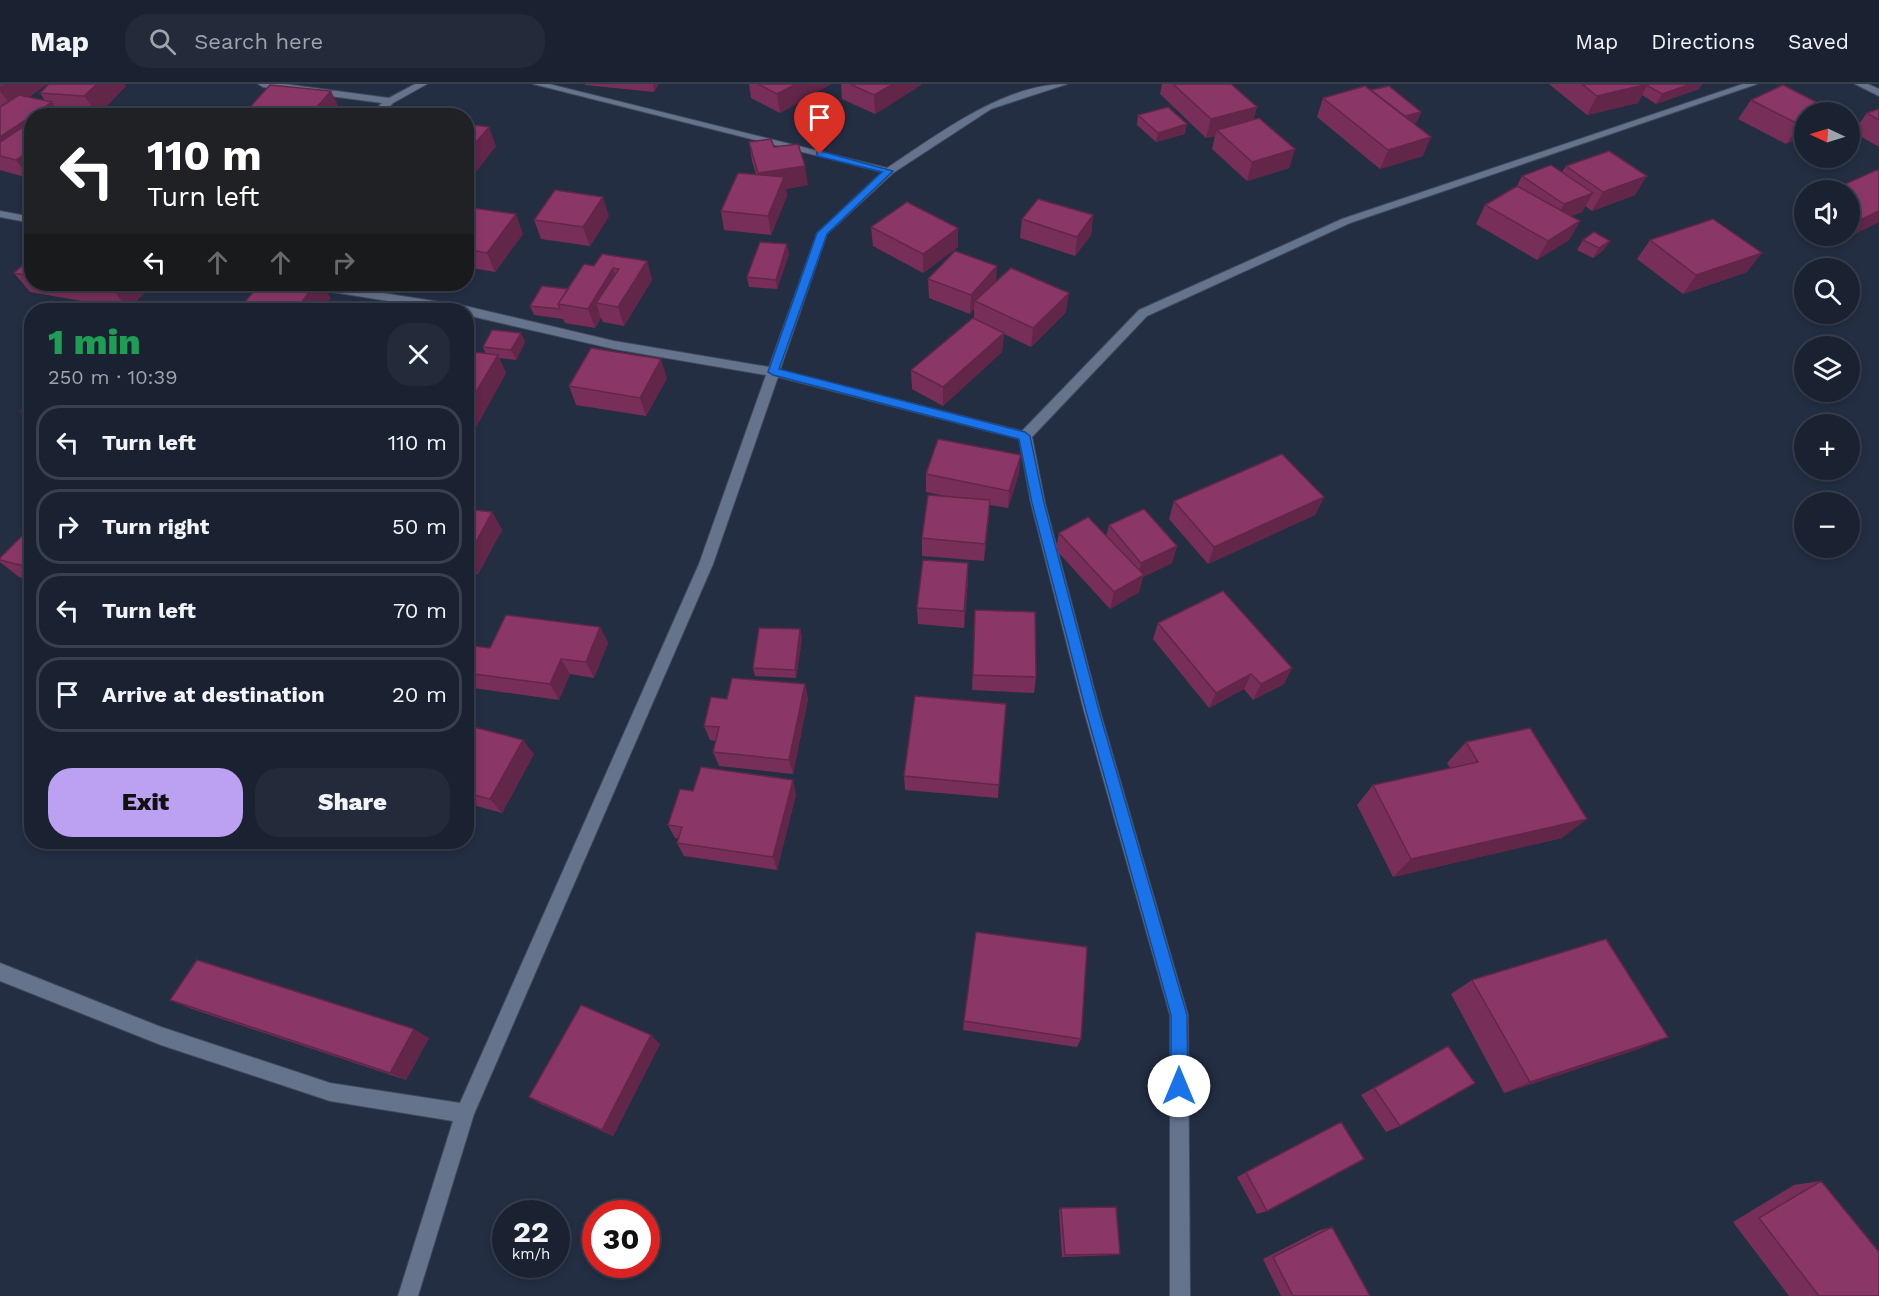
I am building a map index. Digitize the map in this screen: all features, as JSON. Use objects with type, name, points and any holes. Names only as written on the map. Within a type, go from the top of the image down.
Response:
[{"type":"street","points":[[263,84],[390,101]]},
{"type":"street","points":[[383,108],[390,101],[422,84]]},
{"type":"street","points":[[538,84],[889,171]]},
{"type":"street","points":[[408,1296],[465,1113],[706,564],[822,233],[889,171],[988,107],[1062,84]]},
{"type":"street","points":[[1025,436],[1143,313],[1347,221],[1752,84]]},
{"type":"street","points":[[1860,84],[1879,93]]},
{"type":"street","points":[[0,214],[24,218]]},
{"type":"street","points":[[350,291],[420,303]]},
{"type":"street","points":[[387,303],[392,298]]},
{"type":"street","points":[[474,313],[614,345],[773,372],[1025,436]]},
{"type":"street","points":[[1025,436],[1038,503],[1089,699],[1179,1015],[1180,1296]]},
{"type":"street","points":[[0,972],[161,1036],[330,1092],[465,1113]]},
{"type":"building","points":[[49,84],[97,84],[84,96],[40,93]]},
{"type":"building","points":[[758,84],[796,84],[777,94]]},
{"type":"building","points":[[850,84],[893,84],[874,95]]},
{"type":"building","points":[[1173,84],[1231,84],[1257,107],[1211,119]]},
{"type":"building","points":[[1582,84],[1648,84],[1597,96]]},
{"type":"building","points":[[1648,84],[1691,84],[1662,94]]},
{"type":"building","points":[[270,85],[331,91],[316,108],[249,108]]},
{"type":"building","points":[[1783,85],[1816,102],[1794,102],[1794,122],[1751,100]]},
{"type":"building","points":[[1365,86],[1431,137],[1388,150],[1323,98]]},
{"type":"building","points":[[1389,86],[1421,112],[1405,116],[1371,90]]},
{"type":"building","points":[[19,95],[52,102],[43,108],[24,108],[24,121],[0,137],[0,107]]},
{"type":"building","points":[[1168,107],[1187,124],[1158,133],[1138,115]]},
{"type":"building","points":[[1879,109],[1879,120],[1867,113]]},
{"type":"building","points":[[1259,118],[1295,149],[1252,162],[1217,130]]},
{"type":"building","points":[[474,125],[489,127],[474,145]]},
{"type":"building","points":[[24,126],[24,155],[16,160],[0,156],[0,142]]},
{"type":"building","points":[[771,139],[774,147],[798,144],[805,166],[758,173],[749,142]]},
{"type":"building","points":[[1609,151],[1647,176],[1603,192],[1566,166]]},
{"type":"building","points":[[1551,165],[1593,193],[1564,204],[1522,176]]},
{"type":"building","points":[[1879,169],[1879,211],[1862,219],[1860,218],[1860,180],[1854,180]]},
{"type":"building","points":[[738,173],[784,177],[768,216],[721,211]]},
{"type":"building","points":[[1517,186],[1580,221],[1548,241],[1485,205]]},
{"type":"building","points":[[555,190],[603,197],[583,227],[534,220]]},
{"type":"building","points":[[1038,199],[1093,215],[1077,237],[1022,219]]},
{"type":"building","points":[[907,202],[958,228],[923,254],[871,227]]},
{"type":"building","points":[[474,208],[516,214],[487,253],[474,251]]},
{"type":"building","points":[[1713,219],[1762,253],[1696,275],[1650,240]]},
{"type":"building","points":[[1594,232],[1610,241],[1599,248],[1583,240]]},
{"type":"building","points":[[760,242],[787,244],[776,280],[747,277]]},
{"type":"building","points":[[955,251],[997,266],[971,295],[928,279]]},
{"type":"building","points":[[602,254],[647,261],[618,307],[596,303],[619,269],[613,268],[588,309],[558,304],[584,264],[594,266]]},
{"type":"building","points":[[24,264],[24,275],[14,273]]},
{"type":"building","points":[[1011,268],[1069,293],[1033,328],[975,301]]},
{"type":"building","points":[[542,286],[568,289],[558,304],[560,309],[530,306]]},
{"type":"building","points":[[254,291],[310,291],[301,303],[244,303]]},
{"type":"building","points":[[973,318],[1004,333],[943,387],[911,370]]},
{"type":"building","points":[[492,330],[521,333],[511,350],[483,347]]},
{"type":"building","points":[[591,348],[661,359],[640,398],[569,386]]},
{"type":"building","points":[[474,352],[498,355],[474,396]]},
{"type":"building","points":[[938,439],[1021,455],[1009,491],[926,474]]},
{"type":"building","points":[[1282,454],[1324,497],[1214,547],[1174,501]]},
{"type":"building","points":[[928,495],[990,500],[985,544],[922,538]]},
{"type":"building","points":[[1144,509],[1177,546],[1141,563],[1109,525]]},
{"type":"building","points":[[474,510],[492,512],[474,546]]},
{"type":"building","points":[[1088,517],[1144,575],[1114,592],[1059,533]]},
{"type":"building","points":[[24,534],[24,566],[0,560]]},
{"type":"building","points":[[923,560],[968,563],[964,611],[917,608]]},
{"type":"building","points":[[1223,591],[1292,668],[1261,684],[1251,674],[1216,693],[1158,623]]},
{"type":"building","points":[[975,610],[1035,612],[1036,677],[973,675]]},
{"type":"building","points":[[506,615],[600,627],[586,662],[561,659],[550,684],[474,674],[474,646],[490,648]]},
{"type":"building","points":[[759,628],[800,629],[795,670],[753,668]]},
{"type":"building","points":[[732,678],[805,684],[789,760],[713,752],[719,727],[704,726],[711,697],[727,699]]},
{"type":"building","points":[[915,696],[1006,704],[999,785],[904,776]]},
{"type":"building","points":[[474,727],[523,740],[490,799],[474,795]]},
{"type":"building","points":[[1530,728],[1587,819],[1411,859],[1373,785],[1478,762],[1466,742]]},
{"type":"building","points":[[701,767],[793,780],[773,857],[677,843],[682,827],[668,825],[680,789],[693,791]]},
{"type":"building","points":[[976,932],[1087,947],[1081,1039],[964,1021]]},
{"type":"building","points":[[1606,939],[1668,1037],[1530,1082],[1472,980]]},
{"type":"building","points":[[197,960],[414,1029],[390,1073],[170,1000]]},
{"type":"building","points":[[581,1005],[651,1035],[602,1130],[529,1097]]},
{"type":"building","points":[[1448,1046],[1475,1083],[1400,1126],[1374,1088]]},
{"type":"building","points":[[1341,1122],[1364,1159],[1267,1211],[1246,1172]]},
{"type":"building","points":[[1821,1181],[1879,1252],[1879,1296],[1819,1296],[1759,1218]]},
{"type":"building","points":[[1116,1207],[1120,1254],[1065,1255],[1061,1208]]},
{"type":"building","points":[[1332,1227],[1370,1296],[1293,1296],[1273,1257]]},
{"type":"route","points":[[820,154],[889,171],[822,233],[773,372],[1025,436],[1038,503],[1092,711],[1179,1015],[1179,1086]]}]
